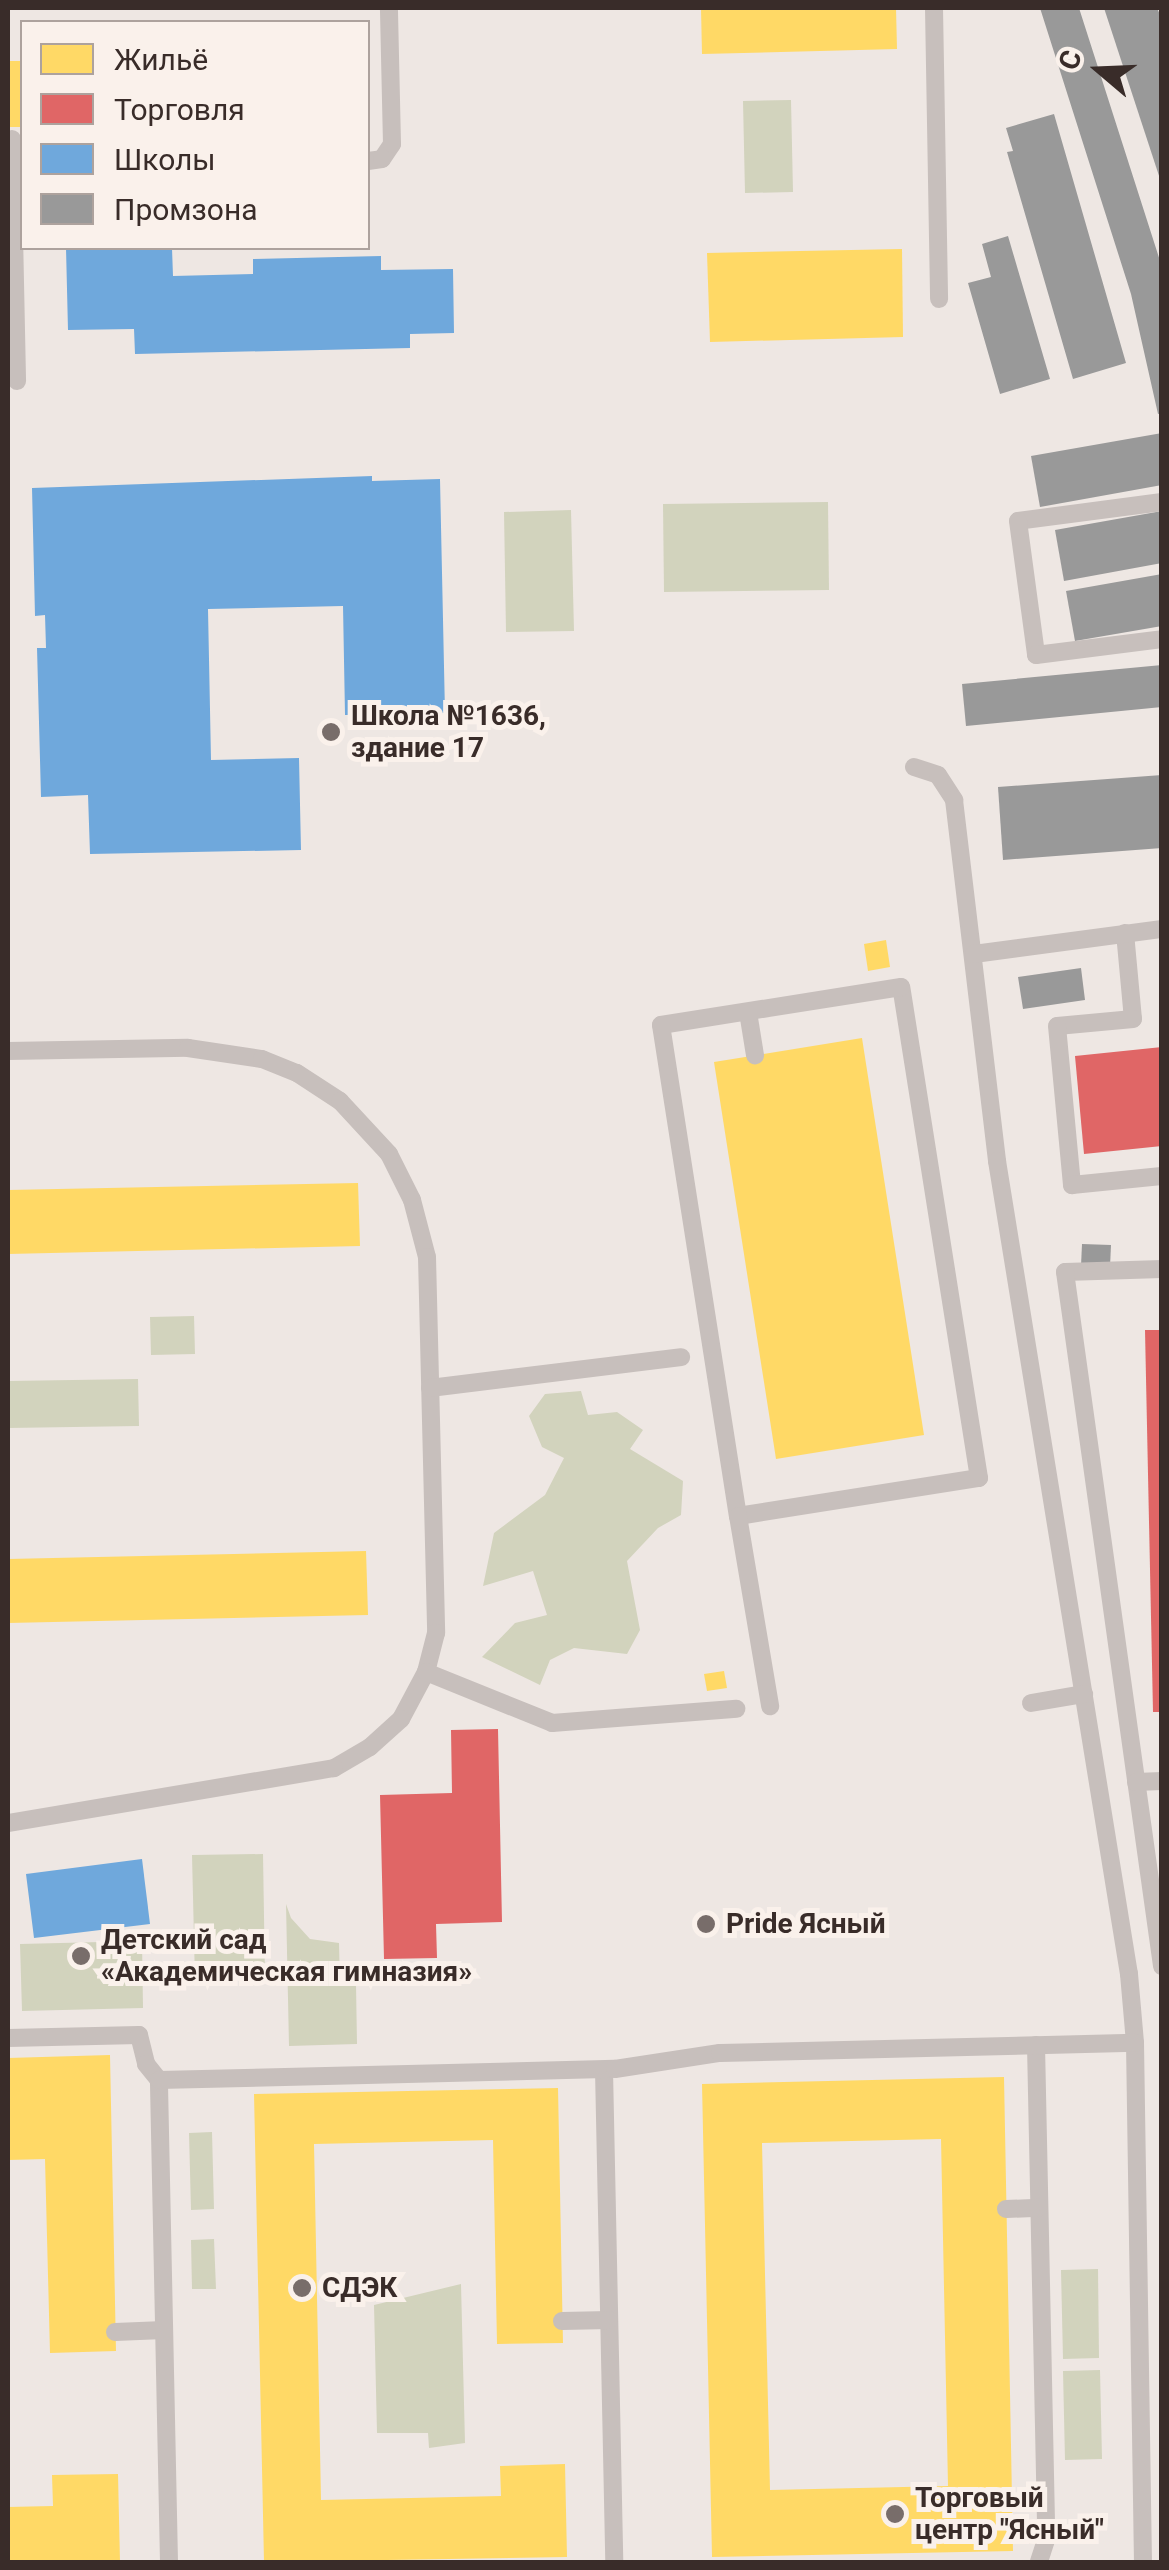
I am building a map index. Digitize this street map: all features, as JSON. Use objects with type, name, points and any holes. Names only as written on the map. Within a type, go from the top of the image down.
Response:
[{"type":"lane","points":[[370,161],[382,158],[392,144],[389,8]]},
{"type":"lane","points":[[934,8],[939,299]]},
{"type":"lane","points":[[12,139],[17,381]]},
{"type":"lane","points":[[1162,502],[1018,521],[1036,655],[1162,638]]},
{"type":"lane","points":[[914,767],[938,774],[954,800],[997,1162],[1129,1974],[1134,2043],[1143,2562]]},
{"type":"lane","points":[[974,954],[1162,929]]},
{"type":"lane","points":[[1124,934],[1133,1018],[1057,1026],[1072,1184],[1162,1176]]},
{"type":"lane","points":[[738,1516],[979,1478],[901,987],[661,1025],[738,1516],[770,1706]]},
{"type":"lane","points":[[748,1012],[755,1056]]},
{"type":"lane","points":[[8,1051],[188,1048],[238,1052],[297,1072],[340,1101],[389,1154],[412,1200],[427,1257],[436,1633],[426,1672],[401,1718],[370,1747],[334,1768],[8,1823]]},
{"type":"lane","points":[[1162,1269],[1065,1272],[1162,1966]]},
{"type":"lane","points":[[430,1388],[681,1357]]},
{"type":"lane","points":[[426,1672],[552,1722],[736,1709]]},
{"type":"lane","points":[[1031,1702],[1084,1694]]},
{"type":"lane","points":[[1136,1782],[1162,1781]]},
{"type":"lane","points":[[8,2038],[139,2036],[144,2061],[158,2080],[169,2562]]},
{"type":"lane","points":[[158,2080],[604,2070],[720,2052],[1134,2043]]},
{"type":"lane","points":[[1036,2045],[1046,2540],[1039,2562]]},
{"type":"lane","points":[[604,2070],[614,2562]]},
{"type":"lane","points":[[1006,2208],[1039,2208]]},
{"type":"lane","points":[[562,2321],[609,2320]]},
{"type":"lane","points":[[116,2332],[164,2330]]},
{"type":"green space","points":[[791,100],[793,192],[745,193],[743,101]]},
{"type":"green space","points":[[828,502],[829,590],[664,592],[663,504]]},
{"type":"green space","points":[[571,510],[574,631],[506,632],[504,512]]},
{"type":"green space","points":[[194,1316],[195,1354],[151,1355],[150,1317]]},
{"type":"green space","points":[[138,1379],[139,1426],[8,1428],[8,1381]]},
{"type":"green space","points":[[581,1391],[588,1415],[617,1412],[643,1430],[630,1449],[683,1481],[681,1515],[658,1528],[627,1561],[640,1630],[627,1654],[574,1648],[550,1660],[540,1685],[482,1657],[515,1623],[547,1615],[533,1571],[483,1586],[494,1533],[545,1495],[564,1458],[542,1447],[529,1416],[545,1394]]},
{"type":"green space","points":[[263,1854],[265,1979],[195,1981],[192,1855]]},
{"type":"green space","points":[[286,1904],[291,1918],[310,1939],[339,1943],[340,1984],[356,1984],[357,2044],[289,2046]]},
{"type":"green space","points":[[142,1941],[143,2008],[22,2011],[20,1944]]},
{"type":"green space","points":[[212,2132],[214,2209],[191,2210],[189,2133]]},
{"type":"green space","points":[[214,2239],[216,2289],[192,2289],[191,2240]]},
{"type":"green space","points":[[1098,2269],[1099,2358],[1063,2359],[1061,2270]]},
{"type":"green space","points":[[461,2284],[465,2443],[429,2448],[428,2433],[377,2433],[374,2305]]},
{"type":"green space","points":[[1100,2370],[1102,2459],[1065,2460],[1063,2371]]},
{"type":"building: Жильё","points":[[701,8],[896,8],[897,49],[702,54]]},
{"type":"building: Жильё","points":[[8,61],[20,61],[20,127],[8,127]]},
{"type":"building: Жильё","points":[[902,249],[903,337],[710,342],[707,253]]},
{"type":"building: Жильё","points":[[886,940],[890,967],[868,971],[864,944]]},
{"type":"building: Жильё","points":[[862,1038],[924,1435],[776,1459],[714,1062]]},
{"type":"building: Жильё","points":[[358,1183],[360,1246],[8,1254],[8,1190]]},
{"type":"building: Жильё","points":[[366,1551],[368,1615],[8,1623],[8,1559]]},
{"type":"building: Жильё","points":[[724,1671],[727,1688],[707,1691],[704,1674]]},
{"type":"building: Жильё","points":[[110,2055],[116,2351],[50,2353],[45,2159],[8,2160],[8,2058]]},
{"type":"building: Жильё","points":[[1004,2077],[1013,2551],[712,2557],[702,2084]],"holes":[[[941,2139],[948,2486],[770,2490],[762,2143]]]},
{"type":"building: Жильё","points":[[558,2088],[563,2343],[497,2344],[493,2140],[314,2144],[321,2500],[501,2496],[500,2466],[565,2464],[567,2557],[264,2562],[254,2094]]},
{"type":"building: Жильё","points":[[118,2474],[120,2562],[8,2562],[8,2507],[53,2506],[52,2475]]},
{"type":"building: Торговля","points":[[1162,1047],[1162,1146],[1084,1154],[1075,1056]]},
{"type":"building: Торговля","points":[[1145,1330],[1162,1330],[1162,1712],[1153,1712]]},
{"type":"building: Торговля","points":[[498,1729],[502,1922],[436,1924],[437,1958],[384,1959],[380,1795],[452,1793],[451,1730]]},
{"type":"building: Школы","points":[[66,250],[172,250],[173,276],[253,274],[253,259],[381,256],[381,270],[453,269],[454,333],[410,334],[410,348],[135,354],[134,329],[68,330]]},
{"type":"building: Школы","points":[[372,476],[372,481],[440,479],[445,713],[345,715],[343,606],[208,609],[211,760],[299,758],[301,850],[90,854],[88,795],[41,797],[37,648],[46,648],[45,615],[35,616],[32,488]]},
{"type":"building: Школы","points":[[142,1859],[150,1924],[34,1938],[26,1874]]},
{"type":"building: Промзона","points":[[1040,8],[1079,8],[1162,267],[1162,413],[1158,414],[1131,294]]},
{"type":"building: Промзона","points":[[1104,8],[1157,8],[1162,19],[1162,185]]},
{"type":"building: Промзона","points":[[1054,114],[1126,363],[1073,379],[1007,152],[1013,151],[1006,128]]},
{"type":"building: Промзона","points":[[1008,236],[1050,379],[1000,394],[968,283],[991,277],[982,244]]},
{"type":"building: Промзона","points":[[1162,433],[1162,485],[1040,507],[1031,456]]},
{"type":"building: Промзона","points":[[1162,511],[1162,563],[1064,581],[1055,530]]},
{"type":"building: Промзона","points":[[1162,574],[1162,626],[1075,641],[1066,591]]},
{"type":"building: Промзона","points":[[1162,665],[1162,707],[966,726],[962,684]]},
{"type":"building: Промзона","points":[[1162,775],[1162,848],[1003,860],[998,787]]},
{"type":"building: Промзона","points":[[1081,968],[1085,1000],[1023,1009],[1018,977]]},
{"type":"building: Промзона","points":[[1082,1244],[1111,1245],[1110,1267],[1081,1266]]},
{"type":"place","name":"Школа №1636, здание 17","points":[[331,732]]},
{"type":"place","name":"Pride Ясный","points":[[706,1924]]},
{"type":"place","name":"Детский сад «Академическая гимназия»","points":[[81,1956]]},
{"type":"place","name":"СДЭК","points":[[302,2288]]},
{"type":"place","name":"Торговый центр \"Ясный\"","points":[[895,2514]]}]
